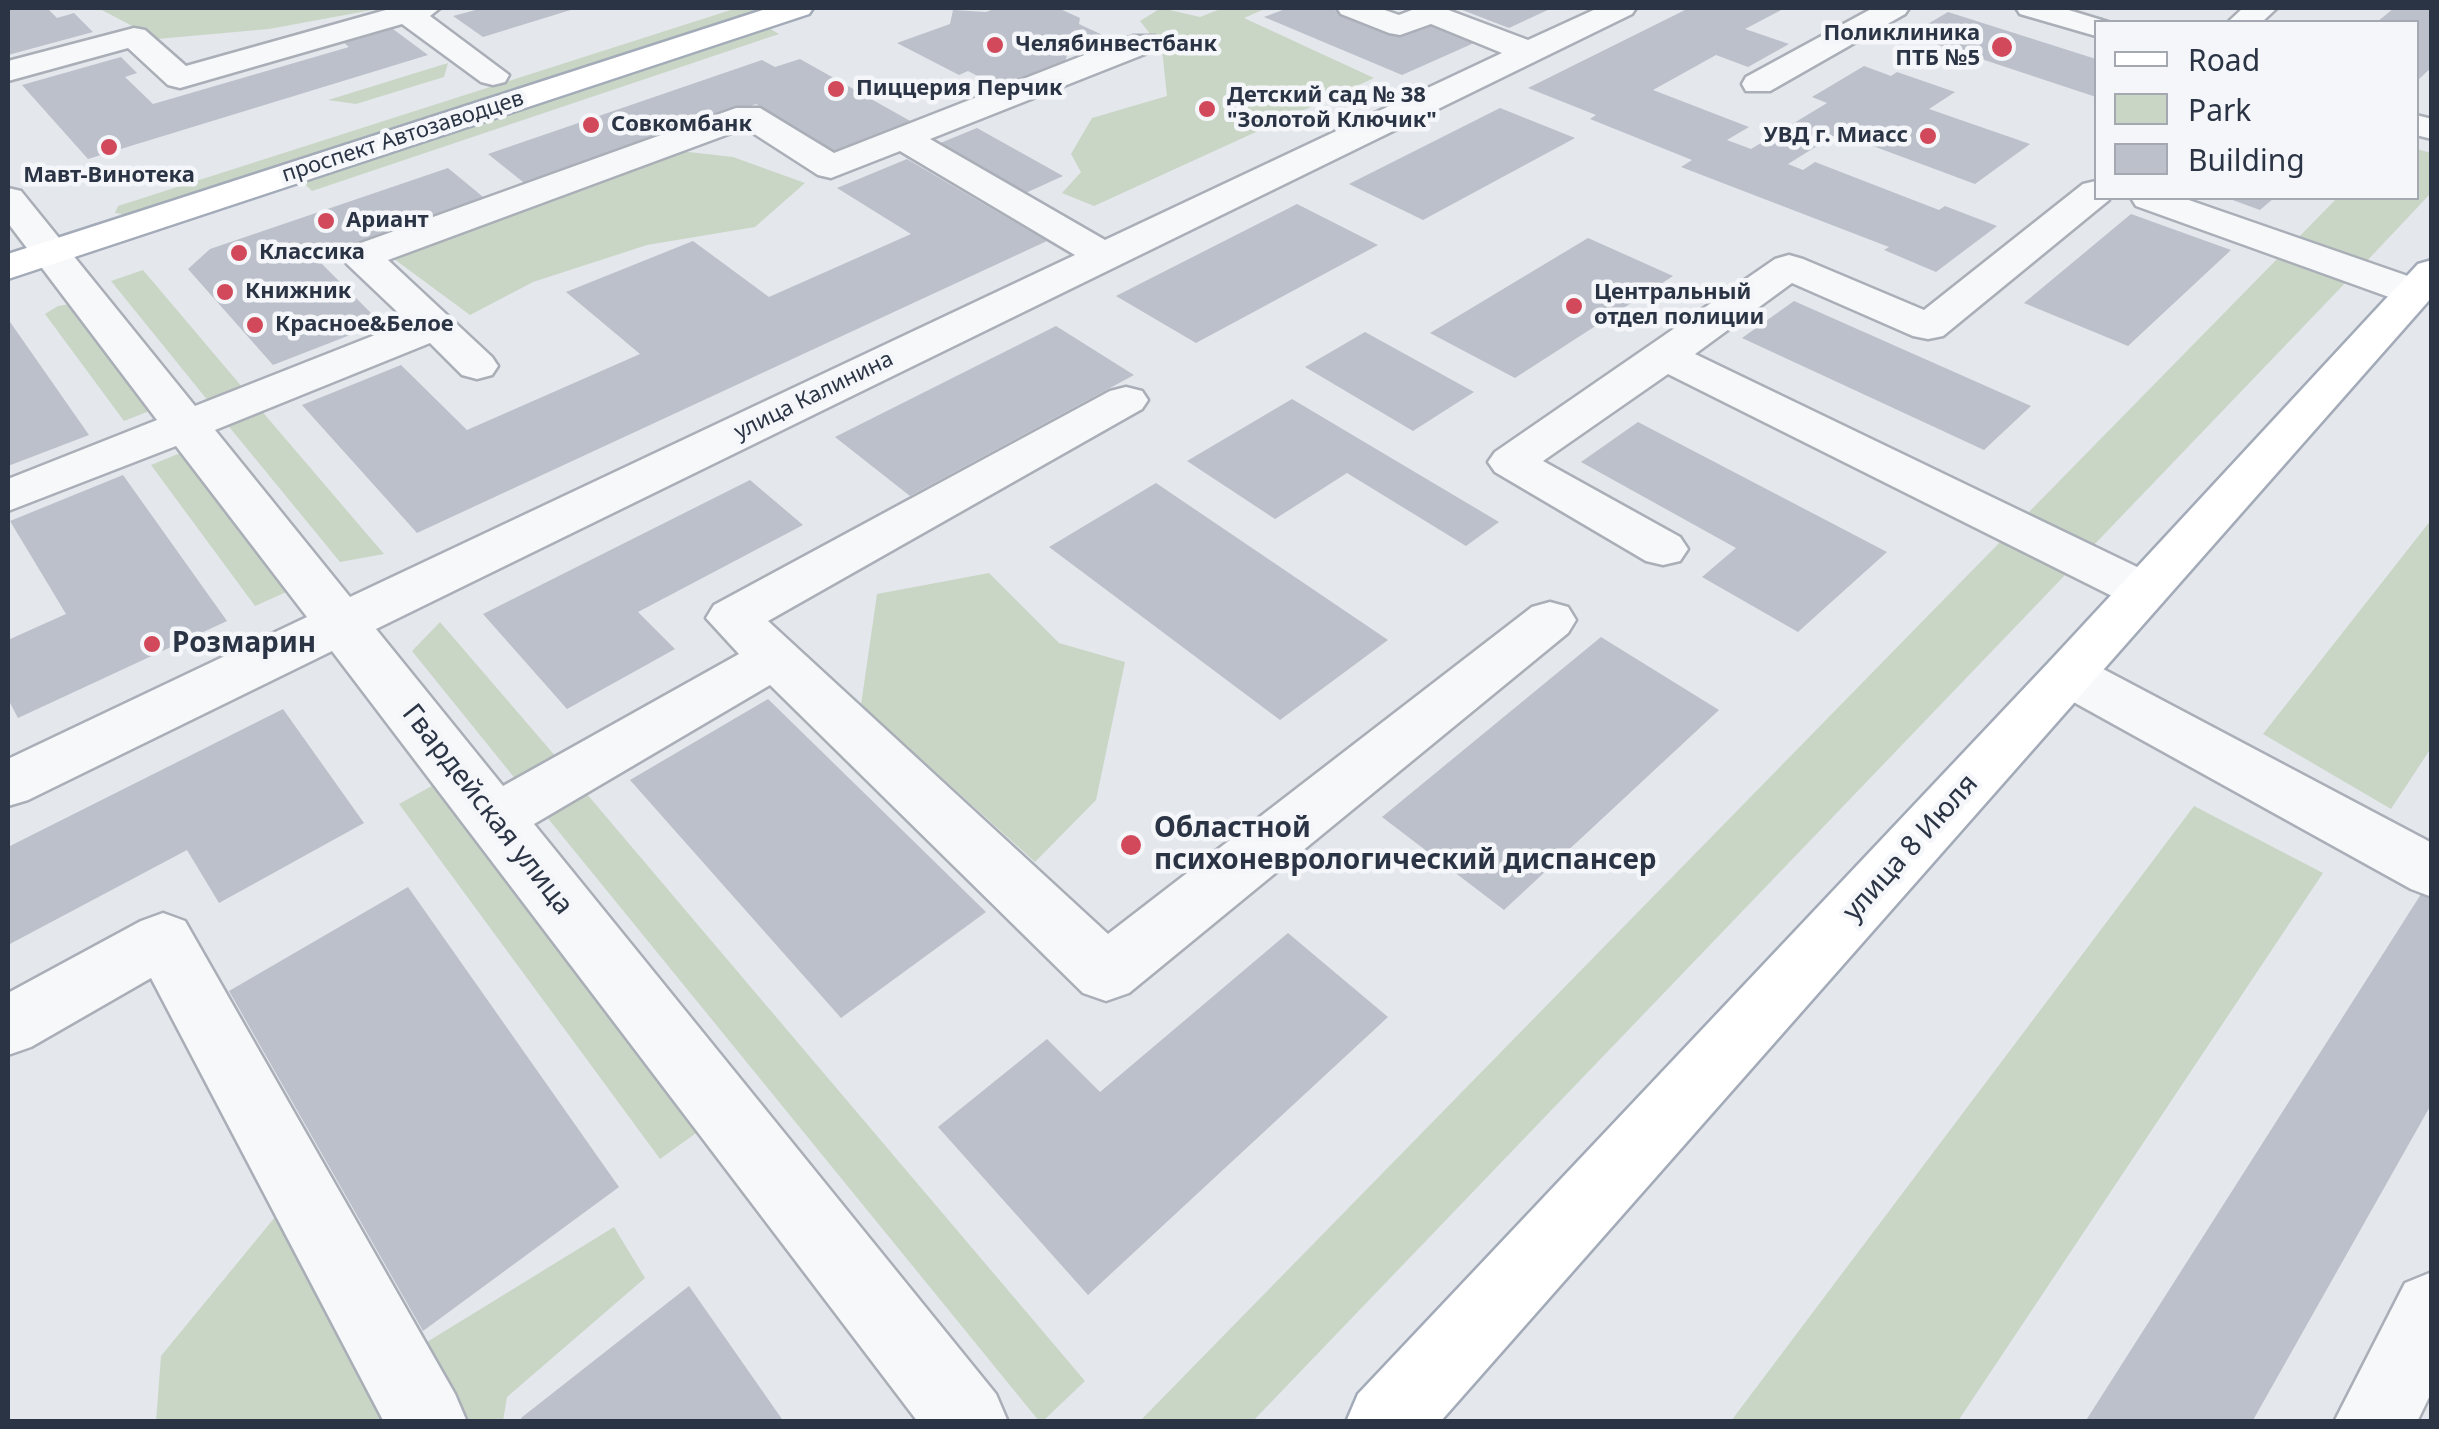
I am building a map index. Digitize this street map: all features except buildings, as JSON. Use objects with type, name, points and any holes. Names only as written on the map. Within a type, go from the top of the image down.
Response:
[{"type":"main road","name":"проспект Автозаводцев","points":[[417,98],[704,8]]},
{"type":"main road","name":"проспект Автозаводцев","points":[[8,267],[30,223],[798,8]]},
{"type":"main road","name":"улица 8 Июля","points":[[1386,1422],[2070,675],[2423,282]]},
{"type":"street","points":[[1352,8],[1400,26],[1430,13],[1529,52]]},
{"type":"street","name":"улица Калинина","points":[[9,779],[1621,8]]},
{"type":"street","points":[[1758,84],[1894,8]]},
{"type":"street","points":[[2030,8],[2094,27]]},
{"type":"street","points":[[8,71],[124,27],[180,78],[416,10],[493,74]]},
{"type":"street","points":[[477,366],[361,256],[748,115],[832,166],[1144,43]]},
{"type":"street","points":[[902,138],[1104,256]]},
{"type":"street","points":[[1662,549],[1510,462],[1789,267],[1928,327],[2094,194]]},
{"type":"street","points":[[2156,200],[2423,282]]},
{"type":"street","name":"Гвардейская улица","points":[[30,223],[968,1422]]},
{"type":"street","points":[[8,496],[436,326]]},
{"type":"street","points":[[1664,356],[2144,591]]},
{"type":"street","points":[[1126,400],[732,618],[1106,973],[1550,620]]},
{"type":"street","points":[[494,820],[774,658]]},
{"type":"street","points":[[2070,675],[2432,872]]},
{"type":"street","points":[[8,1026],[163,940],[427,1422]]},
{"type":"street","points":[[2374,1422],[2432,1310]]},
{"type":"green space","points":[[98,8],[383,8],[269,29],[157,39]]},
{"type":"green space","points":[[737,8],[769,8],[128,215],[115,213],[118,206]]},
{"type":"green space","points":[[1161,8],[1200,17],[1223,8],[1267,8],[1244,18],[1374,78],[1094,206],[1062,193],[1081,172],[1071,154],[1092,118],[1167,96],[1162,49],[1140,21]]},
{"type":"green space","points":[[767,27],[779,34],[312,191],[302,181]]},
{"type":"green space","points":[[448,63],[444,77],[356,104],[328,100]]},
{"type":"green space","points":[[671,150],[733,157],[805,183],[755,227],[647,245],[533,282],[470,315],[390,256]]},
{"type":"green space","points":[[2419,150],[2431,153],[2431,193],[2364,264],[2296,240],[2335,200],[2419,200]]},
{"type":"green space","points":[[2281,255],[2349,279],[2092,547],[2026,515]]},
{"type":"green space","points":[[143,270],[243,388],[209,402],[111,281]]},
{"type":"green space","points":[[76,303],[157,408],[124,421],[45,314],[58,306]]},
{"type":"green space","points":[[260,409],[384,554],[340,562],[226,423]]},
{"type":"green space","points":[[185,451],[293,589],[255,606],[151,465]]},
{"type":"green space","points":[[2431,520],[2431,748],[2391,809],[2263,734]]},
{"type":"green space","points":[[2002,540],[2068,572],[1253,1421],[1139,1422]]},
{"type":"green space","points":[[989,573],[1059,643],[1125,662],[1096,800],[1035,862],[861,705],[877,594]]},
{"type":"green space","points":[[440,622],[557,758],[517,781],[412,651]]},
{"type":"green space","points":[[439,782],[706,1126],[660,1159],[399,804]]},
{"type":"green space","points":[[586,793],[1085,1381],[1043,1421],[1039,1421],[546,816]]},
{"type":"green space","points":[[2194,806],[2323,873],[1958,1421],[1731,1421]]},
{"type":"green space","points":[[312,1172],[414,1350],[614,1227],[645,1278],[507,1397],[503,1421],[156,1422],[161,1356]]},
{"type":"place","name":"Челябинвестбанк","points":[[995,45]]},
{"type":"place","name":"Поликлиника ПТБ №5","points":[[2002,47]]},
{"type":"place","name":"Пиццерия Перчик","points":[[836,89]]},
{"type":"place","name":"Детский сад № 38 \"Золотой Ключик\"","points":[[1207,109]]},
{"type":"place","name":"Совкомбанк","points":[[591,125]]},
{"type":"place","name":"УВД г. Миасс","points":[[1928,136]]},
{"type":"place","name":"Мавт-Винотека","points":[[109,147]]},
{"type":"place","name":"Ариант","points":[[326,221]]},
{"type":"place","name":"Классика","points":[[239,253]]},
{"type":"place","name":"Книжник","points":[[225,292]]},
{"type":"place","name":"Центральный отдел полиции","points":[[1574,306]]},
{"type":"place","name":"Красное&Белое","points":[[255,325]]},
{"type":"place","name":"Розмарин","points":[[152,644]]},
{"type":"place","name":"Областной психоневрологический диспансер","points":[[1131,845]]}]
